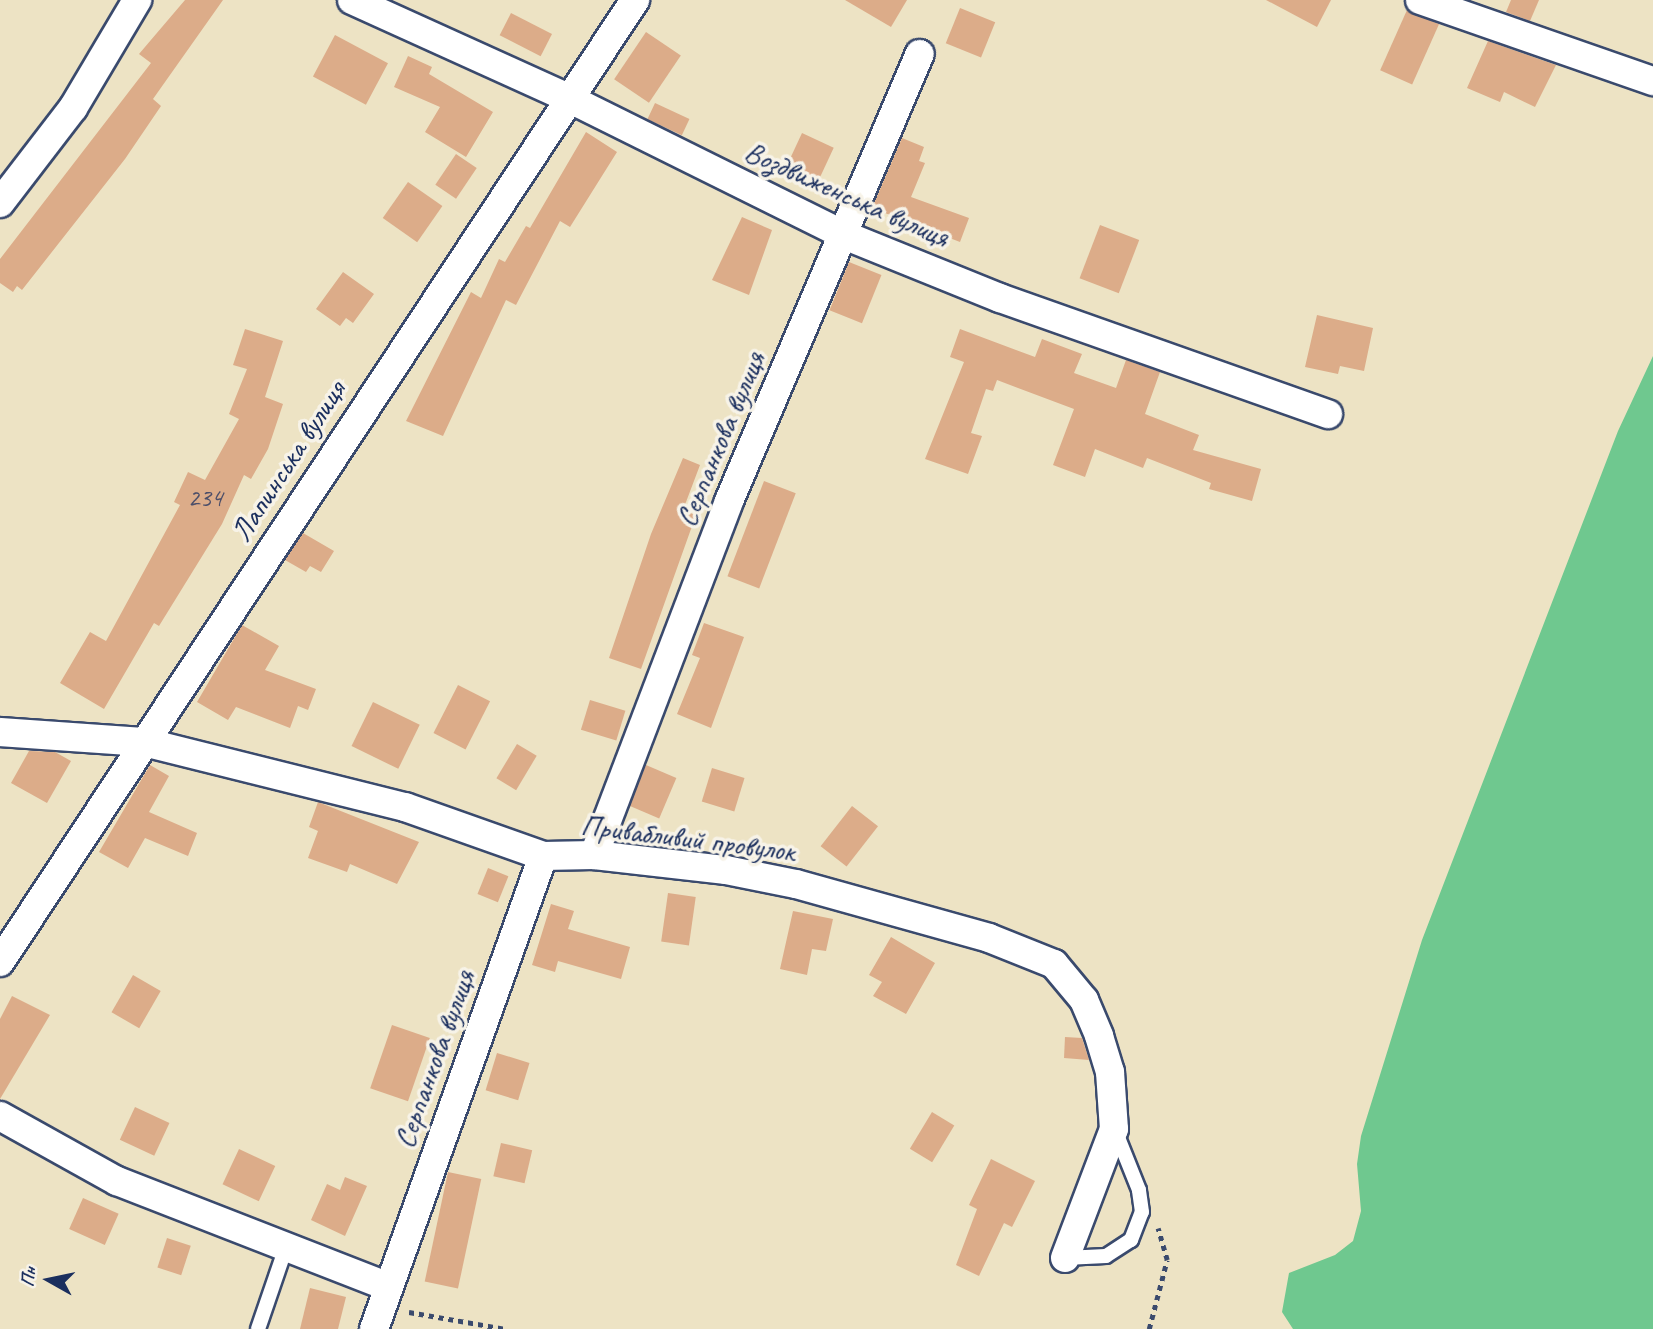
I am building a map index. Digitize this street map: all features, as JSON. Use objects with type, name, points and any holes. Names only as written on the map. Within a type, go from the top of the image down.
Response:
[{"type":"street","points":[[0,203],[73,108],[137,0]]},
{"type":"street","name":"Воздвиженська вулиця","points":[[352,0],[566,97],[844,235],[1000,298],[1328,414]]},
{"type":"street","name":"Лапинська вулиця","points":[[0,962],[566,97],[635,0]]},
{"type":"street","points":[[1420,0],[1653,81]]},
{"type":"street","name":"Серпанкова вулиця","points":[[594,855],[729,501],[920,54]]},
{"type":"street","name":"Привабливий провулок","points":[[0,732],[144,742],[405,807],[543,856],[594,855],[726,870],[796,884],[989,938],[1054,964],[1084,1000],[1099,1037],[1110,1072],[1114,1129],[1065,1258]]},
{"type":"street","name":"Серпанкова вулиця","points":[[380,1307],[543,856]]},
{"type":"street","points":[[0,1116],[117,1181],[286,1247],[380,1307]]},
{"type":"lane","points":[[1065,1258],[1106,1256],[1131,1240],[1142,1212],[1139,1190],[1114,1129]]},
{"type":"lane","points":[[258,1329],[286,1247]]},
{"type":"path","points":[[1139,1190],[1162,1238],[1167,1260],[1149,1329]]},
{"type":"path","points":[[380,1307],[506,1329]]},
{"type":"green space","points":[[1653,356],[1653,1329],[1293,1329],[1282,1312],[1289,1273],[1335,1255],[1353,1241],[1361,1211],[1357,1164],[1361,1136],[1422,940],[1618,431]]},
{"type":"building","points":[[185,0],[223,0],[153,99],[161,106],[125,159],[22,290],[17,286],[13,292],[0,283],[0,259],[151,63],[139,54]]},
{"type":"building","points":[[845,0],[907,0],[891,27]]},
{"type":"building","points":[[1266,0],[1331,0],[1317,27]]},
{"type":"building","points":[[1511,0],[1539,0],[1530,21],[1506,12]]},
{"type":"building","points":[[960,8],[995,22],[981,57],[946,43]]},
{"type":"building","points":[[1407,10],[1439,24],[1412,85],[1380,70]]},
{"type":"building","points":[[511,13],[552,34],[541,56],[500,35]]},
{"type":"building","points":[[646,32],[681,55],[649,103],[614,79]]},
{"type":"building","points":[[335,35],[388,63],[366,105],[313,76]]},
{"type":"building","points":[[1488,41],[1556,65],[1535,107],[1504,92],[1500,102],[1467,88]]},
{"type":"building","points":[[408,56],[432,67],[429,74],[493,112],[466,157],[425,132],[440,107],[394,87]]},
{"type":"building","points":[[655,103],[689,119],[682,135],[647,119]]},
{"type":"building","points":[[586,132],[617,152],[570,227],[560,221],[516,305],[506,300],[443,436],[406,421],[471,292],[481,298],[499,259],[505,262],[526,226],[530,228]]},
{"type":"building","points":[[802,133],[834,148],[819,180],[787,166]]},
{"type":"building","points":[[902,138],[924,147],[919,161],[925,163],[911,197],[969,218],[960,242],[872,208]]},
{"type":"building","points":[[456,154],[477,168],[456,199],[435,185]]},
{"type":"building","points":[[408,182],[442,206],[417,242],[383,218]]},
{"type":"building","points":[[742,217],[772,230],[749,295],[712,280]]},
{"type":"building","points":[[1100,225],[1139,240],[1119,293],[1080,278]]},
{"type":"building","points":[[849,262],[881,275],[862,323],[830,310]]},
{"type":"building","points":[[343,272],[374,294],[353,323],[346,318],[340,326],[316,309]]},
{"type":"building","points":[[1317,315],[1373,328],[1364,371],[1340,366],[1338,374],[1305,367]]},
{"type":"building","points":[[245,329],[283,341],[265,397],[283,404],[268,449],[251,479],[244,475],[222,524],[159,626],[154,623],[104,709],[60,683],[90,632],[106,641],[180,505],[174,502],[188,472],[205,480],[239,419],[229,414],[247,369],[233,365]]},
{"type":"building","points":[[960,329],[1035,357],[1042,339],[1082,354],[1074,373],[1116,388],[1126,360],[1160,372],[1145,414],[1199,435],[1193,450],[1261,469],[1252,501],[1209,489],[1211,483],[1147,458],[1143,468],[1095,449],[1085,477],[1053,465],[1074,409],[997,380],[993,391],[986,389],[971,433],[982,436],[968,474],[925,459],[964,362],[950,357]]},
{"type":"building","points":[[683,458],[700,465],[683,510],[696,515],[641,669],[609,658],[651,534]]},
{"type":"building","points":[[764,481],[796,493],[759,588],[727,576]]},
{"type":"building","points":[[303,533],[334,551],[321,572],[310,566],[306,572],[285,560]]},
{"type":"building","points":[[704,623],[744,637],[711,728],[677,714],[700,658],[692,655]]},
{"type":"building","points":[[242,625],[279,646],[265,670],[316,689],[308,710],[298,706],[290,728],[236,707],[228,720],[197,702]]},
{"type":"building","points":[[458,685],[490,701],[466,749],[433,733]]},
{"type":"building","points":[[590,700],[625,711],[616,740],[581,730]]},
{"type":"building","points":[[373,702],[420,725],[398,769],[352,746]]},
{"type":"building","points":[[517,744],[537,756],[516,790],[496,778]]},
{"type":"building","points":[[29,751],[55,752],[71,761],[47,803],[11,783]]},
{"type":"building","points":[[150,765],[169,776],[149,812],[197,833],[188,856],[145,838],[128,868],[99,852]]},
{"type":"building","points":[[646,765],[676,778],[659,818],[629,806]]},
{"type":"building","points":[[712,768],[745,778],[734,811],[702,801]]},
{"type":"building","points":[[318,802],[419,842],[397,884],[350,864],[347,872],[308,858],[318,831],[309,827]]},
{"type":"building","points":[[852,806],[878,826],[847,867],[821,846]]},
{"type":"building","points":[[488,868],[508,876],[498,902],[478,894]]},
{"type":"building","points":[[668,893],[696,897],[689,945],[661,942]]},
{"type":"building","points":[[551,904],[574,911],[568,929],[630,947],[621,979],[558,961],[555,972],[532,965]]},
{"type":"building","points":[[793,911],[833,919],[826,951],[812,949],[807,975],[780,969]]},
{"type":"building","points":[[891,937],[935,963],[906,1014],[873,996],[882,982],[869,975]]},
{"type":"building","points":[[133,975],[161,991],[139,1028],[112,1012]]},
{"type":"building","points":[[12,996],[50,1015],[0,1099],[0,1019]]},
{"type":"building","points":[[392,1025],[430,1038],[408,1101],[370,1088]]},
{"type":"building","points":[[1065,1037],[1082,1038],[1089,1060],[1064,1058]]},
{"type":"building","points":[[497,1053],[530,1063],[518,1100],[486,1090]]},
{"type":"building","points":[[135,1107],[169,1123],[154,1156],[120,1140]]},
{"type":"building","points":[[932,1112],[954,1125],[932,1162],[910,1149]]},
{"type":"building","points":[[501,1143],[532,1150],[525,1183],[493,1176]]},
{"type":"building","points":[[239,1149],[275,1166],[259,1201],[223,1184]]},
{"type":"building","points":[[991,1159],[1035,1181],[1012,1227],[1004,1223],[979,1276],[956,1265],[977,1209],[969,1205]]},
{"type":"building","points":[[448,1172],[481,1179],[458,1289],[425,1282]]},
{"type":"building","points":[[345,1177],[367,1186],[345,1236],[311,1220],[327,1184],[340,1190]]},
{"type":"building","points":[[83,1198],[119,1214],[105,1245],[69,1229]]},
{"type":"building","points":[[167,1238],[191,1246],[181,1275],[157,1267]]},
{"type":"building","points":[[310,1288],[346,1297],[338,1329],[300,1329]]}]
